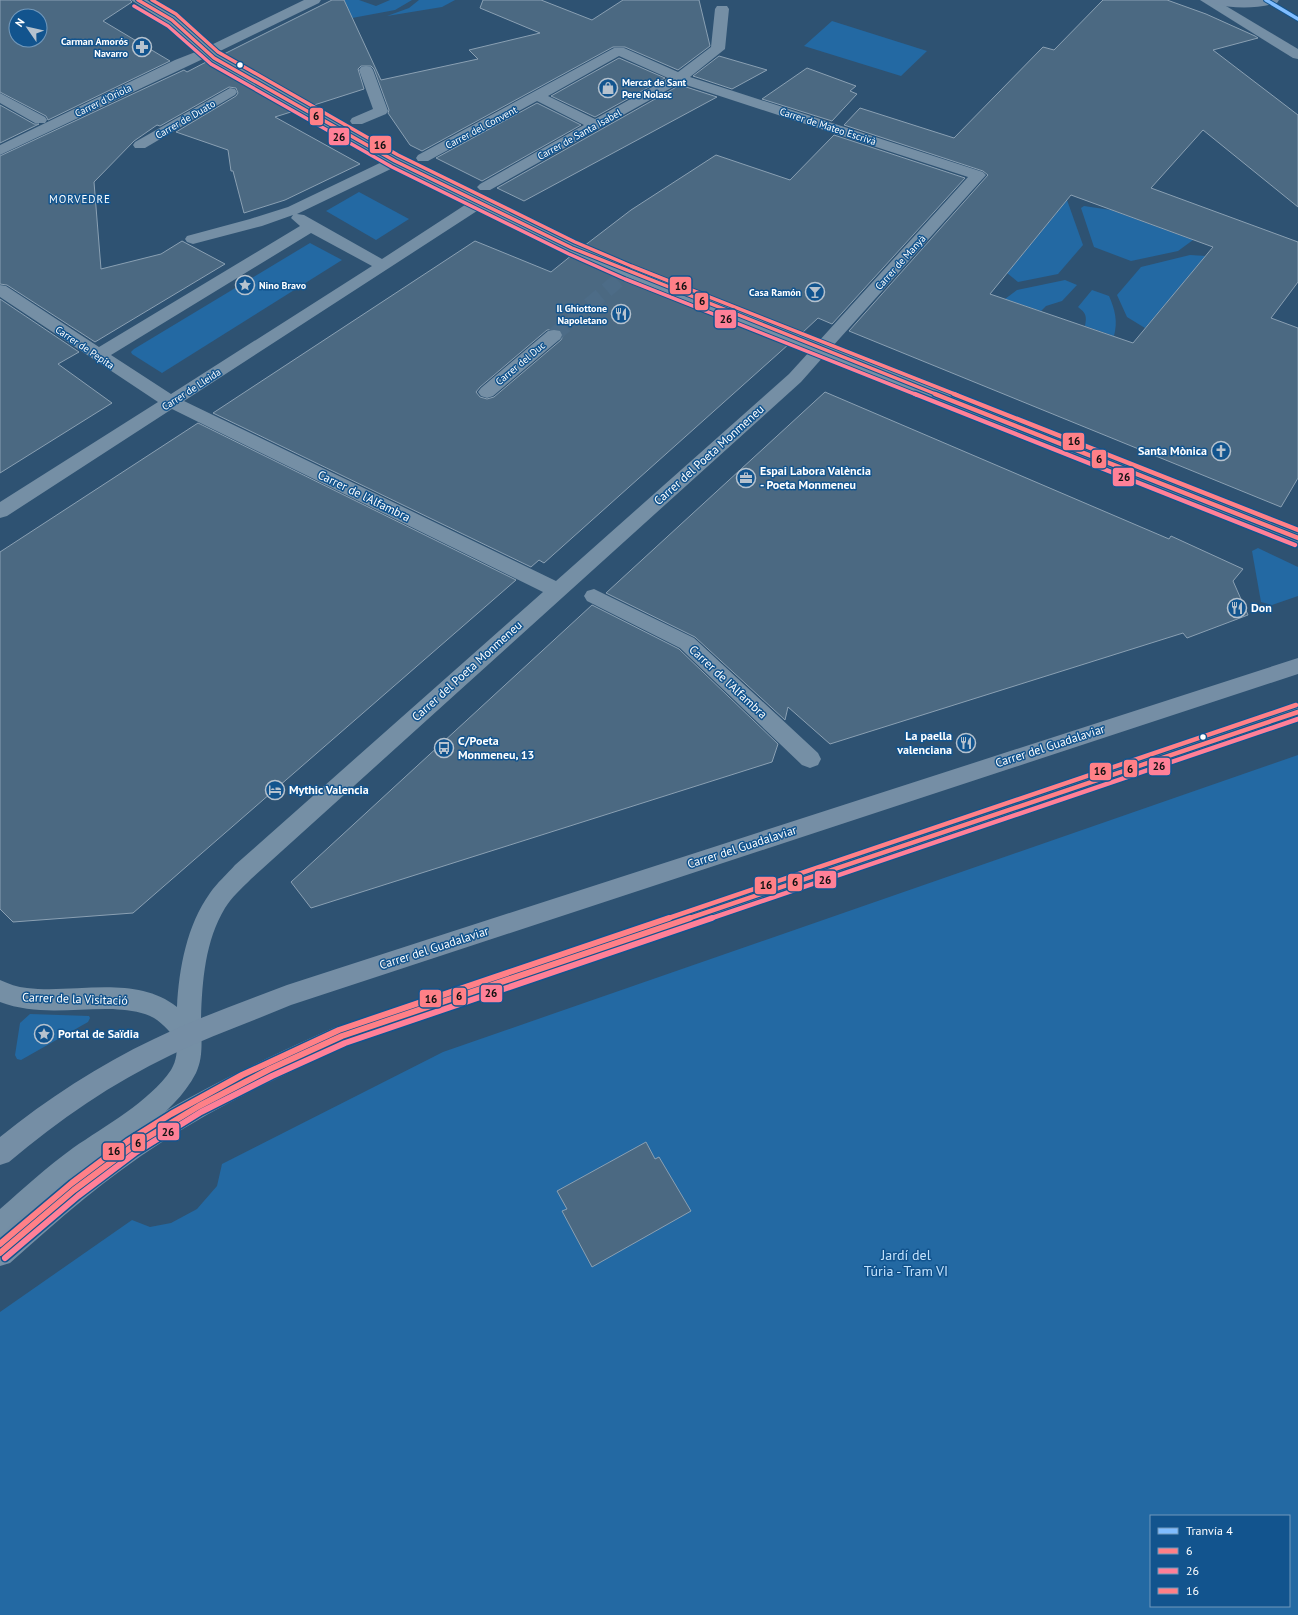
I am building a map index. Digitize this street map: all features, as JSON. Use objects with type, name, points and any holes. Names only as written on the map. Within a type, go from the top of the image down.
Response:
[{"type":"main road","points":[[1216,0],[1231,4],[1254,4],[1272,0]]},
{"type":"main road","name":"Carrer del Guadalaviar","points":[[0,1153],[83,1091],[134,1061],[188,1035],[287,996],[1298,666]]},
{"type":"main road","points":[[0,1253],[72,1190],[153,1133],[199,1106],[289,1060],[342,1036],[1298,712]]},
{"type":"street","points":[[140,0],[172,20],[214,58],[395,160],[482,195],[572,248],[628,272],[1298,538]]},
{"type":"street","name":"Carrer d'Oriola","points":[[0,151],[180,63],[207,52],[314,0]]},
{"type":"street","points":[[1207,0],[1298,55]]},
{"type":"street","name":"Carrer de Santa Isabel","points":[[482,195],[594,125],[679,78],[718,49],[722,9]]},
{"type":"street","name":"Carrer de Mateo Escrivà","points":[[538,96],[619,51],[679,78],[978,176]]},
{"type":"street","points":[[357,121],[381,111],[366,70]]},
{"type":"street","name":"Carrer de Duato","points":[[140,145],[230,92]]},
{"type":"street","points":[[0,96],[40,120]]},
{"type":"street","points":[[538,96],[594,125]]},
{"type":"street","name":"Carrer del Convent","points":[[423,158],[538,96]]},
{"type":"street","points":[[193,239],[243,226],[292,210],[348,185],[395,160]]},
{"type":"street","name":"Carrer de Manyà","points":[[822,349],[978,176]]},
{"type":"street","name":"Carrer de Lleida","points":[[0,511],[383,266],[482,195]]},
{"type":"street","points":[[292,210],[300,219],[310,226],[383,266]]},
{"type":"street","points":[[98,356],[310,226]]},
{"type":"street","name":"Carrer de Pepita","points":[[0,290],[170,402]]},
{"type":"street","name":"Carrer del Duc","points":[[487,392],[554,335]]},
{"type":"street","name":"Carrer del Poeta Monmeneu","points":[[0,1226],[44,1186],[148,1110],[181,1076],[190,1055],[188,1035],[191,981],[202,930],[218,900],[243,872],[795,378],[822,349]]},
{"type":"street","name":"Carrer de l'Alfambra","points":[[170,402],[557,590]]},
{"type":"street","name":"Carrer de l'Alfambra","points":[[594,596],[687,644],[810,759]]},
{"type":"street","name":"Carrer de la Visitació","points":[[0,991],[10,997],[36,1000],[128,1000],[148,1004],[160,1009],[175,1019],[188,1035]]},
{"type":"green space","points":[[344,0],[359,0],[376,6],[390,0],[412,0],[395,10],[352,18]]},
{"type":"green space","points":[[419,0],[455,0],[442,7],[387,16],[409,8]]},
{"type":"green space","points":[[832,21],[927,51],[901,76],[804,46]]},
{"type":"green space","points":[[359,192],[409,219],[376,240],[326,211]]},
{"type":"green space","points":[[1067,200],[1083,245],[1058,274],[1018,282],[1007,273]]},
{"type":"green space","points":[[1084,206],[1111,210],[1193,240],[1178,251],[1131,261],[1094,247],[1081,208]]},
{"type":"green space","points":[[310,243],[342,260],[162,373],[132,354],[131,352],[134,349]]},
{"type":"green space","points":[[1190,255],[1206,256],[1145,328],[1127,317],[1117,295],[1141,267]]},
{"type":"green space","points":[[1065,280],[1077,285],[1062,301],[1046,306],[1041,311],[1005,299],[1017,290]]},
{"type":"green space","points":[[1092,290],[1109,296],[1115,316],[1116,325],[1114,336],[1085,326],[1085,315],[1078,307]]},
{"type":"green space","points":[[1258,548],[1298,567],[1298,596],[1272,605],[1261,602],[1252,551]]},
{"type":"green space","name":"Jardí del Túria - Tram VI","points":[[1298,755],[1298,1615],[0,1615],[0,1312],[132,1220],[150,1227],[171,1223],[197,1209],[217,1186],[222,1164],[443,1052]]},
{"type":"green space","points":[[30,1014],[89,1016],[90,1018],[88,1022],[21,1060],[17,1059],[15,1055],[20,1023]]},
{"type":"building","points":[[0,0],[130,0],[132,2],[103,21],[170,61],[48,120],[46,116],[0,92]]},
{"type":"building","points":[[332,0],[344,0],[381,80],[478,59],[469,50],[540,33],[480,8],[483,0],[541,0],[592,20],[623,0],[699,0],[710,46],[678,70],[625,47],[613,47],[422,151],[410,145],[388,113],[389,110],[374,69],[371,66],[361,66],[358,69],[364,89],[311,106],[222,55]]},
{"type":"building","points":[[1103,0],[1167,0],[1206,14],[1258,38],[1213,50],[1298,115],[1298,207],[1203,130],[1151,188],[1298,242],[1298,282],[1271,318],[1298,328],[1298,478],[1281,507],[849,331],[988,175],[983,171],[844,125],[860,108],[954,138],[1043,47],[1054,50]],"holes":[[[1071,195],[1213,247],[1133,343],[990,294]]]},
{"type":"building","points":[[719,56],[767,70],[732,89],[693,76]]},
{"type":"building","name":"Mercat de Sant Pere Nolasc","points":[[619,58],[665,78],[595,117],[551,96]]},
{"type":"building","points":[[208,61],[294,111],[275,117],[360,164],[285,200],[244,213],[233,171],[231,171],[228,150],[176,132],[236,96],[238,93],[236,88],[229,87],[160,126],[157,125],[134,141],[94,182],[101,269],[161,254],[182,241],[225,264],[95,342],[7,285],[0,284],[0,156],[184,70],[187,72]]},
{"type":"building","points":[[807,68],[856,86],[850,91],[857,94],[832,121],[762,99]]},
{"type":"building","points":[[680,85],[717,97],[524,201],[497,188]]},
{"type":"building","points":[[537,103],[581,125],[482,181],[436,158]]},
{"type":"building","points":[[0,105],[34,124],[39,124],[0,143]]},
{"type":"building","points":[[834,135],[965,178],[832,324],[818,318],[802,333],[584,246],[631,210],[716,155],[790,180]]},
{"type":"building","points":[[475,241],[551,272],[572,255],[789,344],[544,563],[539,560],[531,567],[213,413]],"holes":[[[547,330],[561,330],[563,336],[561,340],[494,397],[487,399],[480,397],[476,392]]]},
{"type":"building","points":[[0,299],[79,352],[58,364],[112,403],[0,473]]},
{"type":"building","points":[[825,392],[1169,539],[1171,536],[1243,569],[1233,581],[1248,615],[1187,638],[1183,633],[830,744],[788,707],[785,720],[695,637],[606,593]]},
{"type":"building","points":[[198,423],[516,580],[133,913],[13,922],[0,909],[0,552]]},
{"type":"building","points":[[592,605],[679,649],[778,744],[772,762],[311,908],[291,882]]},
{"type":"building","points":[[646,1142],[655,1159],[659,1157],[691,1211],[592,1267],[562,1211],[567,1209],[557,1191]]},
{"type":"tunnel","points":[[554,335],[628,272]]},
{"type":"tram line","name":"4","points":[[1266,0],[1298,19]]},
{"type":"tram line","points":[[1270,0],[1277,6]]},
{"type":"transit line","name":"6","points":[[138,0],[172,20],[214,58],[395,161],[572,248],[628,272],[1298,538]]},
{"type":"transit line","name":"16","points":[[152,0],[176,14],[218,52],[398,155],[575,242],[631,266],[1298,530]]},
{"type":"transit line","name":"26","points":[[134,6],[168,26],[211,64],[392,167],[569,254],[625,279],[1295,545]]},
{"type":"transit line","name":"16","points":[[0,1244],[72,1183],[148,1128],[194,1100],[266,1063],[339,1030],[1296,705]]},
{"type":"transit line","name":"6","points":[[0,1253],[55,1205],[93,1175],[153,1133],[222,1093],[342,1036],[1298,712]]},
{"type":"transit line","name":"26","points":[[5,1258],[78,1196],[135,1153],[155,1140],[224,1100],[272,1076],[345,1043],[1298,719]]},
{"type":"place","name":"Carman Amorós Navarro","points":[[142,47]]},
{"type":"place","name":"Mercat de Sant Pere Nolasc","points":[[608,88]]},
{"type":"place","name":"Nino Bravo","points":[[245,285]]},
{"type":"place","name":"Casa Ramón","points":[[815,292]]},
{"type":"place","name":"Il Ghiottone Napoletano","points":[[621,314]]},
{"type":"place","name":"Santa Mònica","points":[[1221,451]]},
{"type":"place","name":"Espai Labora València - Poeta Monmeneu","points":[[746,478]]},
{"type":"place","name":"Don","points":[[1237,608]]},
{"type":"place","name":"La paella valenciana","points":[[966,743]]},
{"type":"place","name":"C/Poeta Monmeneu, 13","points":[[444,748]]},
{"type":"place","name":"Mythic Valencia","points":[[275,790]]},
{"type":"place","name":"Portal de Saïdia","points":[[44,1034]]},
{"type":"district","name":"MORVEDRE","points":[[80,199]]}]
